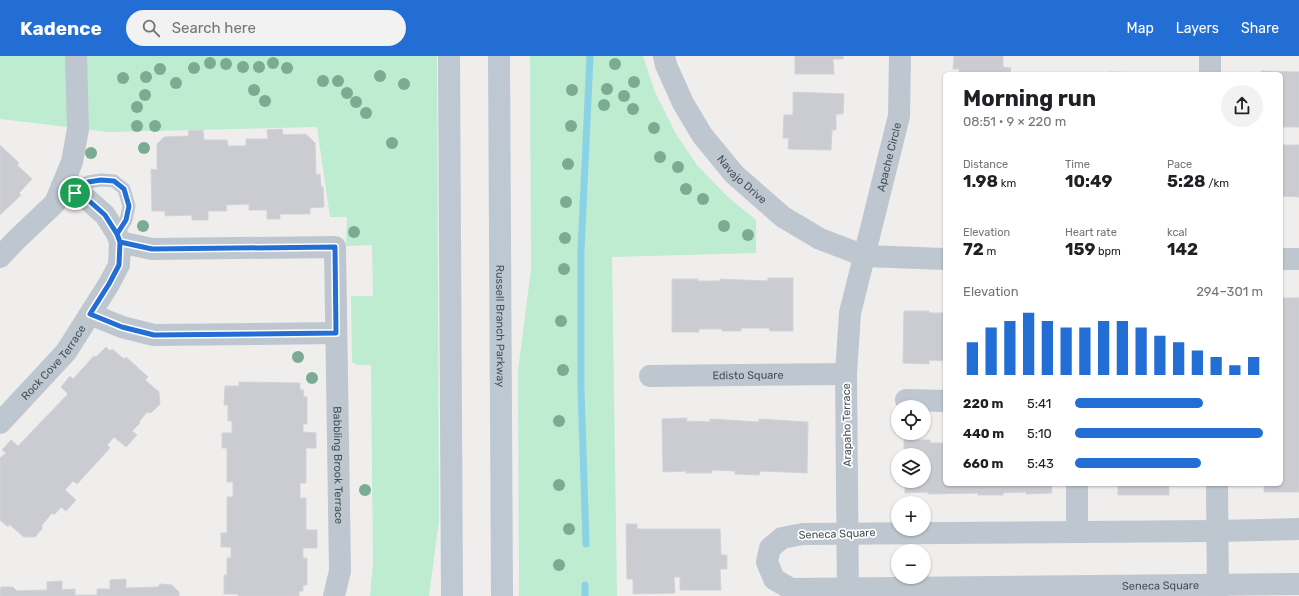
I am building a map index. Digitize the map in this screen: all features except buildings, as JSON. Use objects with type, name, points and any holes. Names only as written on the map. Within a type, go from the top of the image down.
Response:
[{"type":"main road","points":[[449,56],[452,596]]},
{"type":"main road","name":"Russell Branch Parkway","points":[[498,56],[502,596]]},
{"type":"street","points":[[0,257],[69,189],[78,129],[76,56]]},
{"type":"street","name":"Navajo Drive","points":[[664,56],[666,65],[683,103],[702,135],[734,174],[783,217],[820,239],[865,256],[943,260]]},
{"type":"street","name":"Apache Circle","points":[[865,256],[899,116],[900,56]]},
{"type":"street","points":[[1210,56],[1210,72]]},
{"type":"street","points":[[69,189],[87,199],[105,215],[118,238]]},
{"type":"street","name":"Rock Cove Terrace","points":[[0,423],[66,352],[109,284],[119,265],[118,238]]},
{"type":"street","name":"Babbling Brook Terrace","points":[[118,238],[152,249],[335,247],[340,570],[334,596]]},
{"type":"street","name":"Arapaho Terrace","points":[[848,593],[846,374],[850,313],[865,256]]},
{"type":"street","points":[[1283,259],[1299,259]]},
{"type":"street","points":[[90,314],[122,327],[154,335],[336,333]]},
{"type":"street","name":"Edisto Square","points":[[650,376],[846,374]]},
{"type":"street","points":[[931,401],[943,401]]},
{"type":"street","points":[[1077,486],[1077,532]]},
{"type":"street","points":[[1217,486],[1218,590]]},
{"type":"street","name":"Seneca Square","points":[[1299,529],[803,534],[782,538],[770,548],[767,562],[774,579],[791,589],[848,593],[1218,590],[1299,584]]},
{"type":"lane","points":[[69,189],[88,182],[101,180],[114,181],[124,189],[129,206],[126,220],[118,238]]},
{"type":"green space","points":[[0,56],[437,56],[439,521],[429,596],[370,596],[373,564],[371,365],[357,365],[352,362],[351,296],[373,296],[372,245],[346,246],[347,217],[330,217],[317,127],[109,132],[0,119]]},
{"type":"green space","points":[[530,56],[643,56],[655,92],[676,134],[697,165],[729,198],[756,220],[756,253],[612,257],[617,596],[519,596],[518,371],[531,269]]},
{"type":"waterway","points":[[586,544],[581,388],[581,251],[590,56]]},
{"type":"waterway","points":[[585,585],[585,596]]},
{"type":"route","points":[[75,193],[87,199],[105,215],[117,234],[120,242],[119,265],[90,314],[122,327],[154,335],[336,333],[335,247],[152,249],[120,242],[117,234],[126,220],[129,206],[124,189],[114,181],[101,180],[88,182],[75,193]]}]
